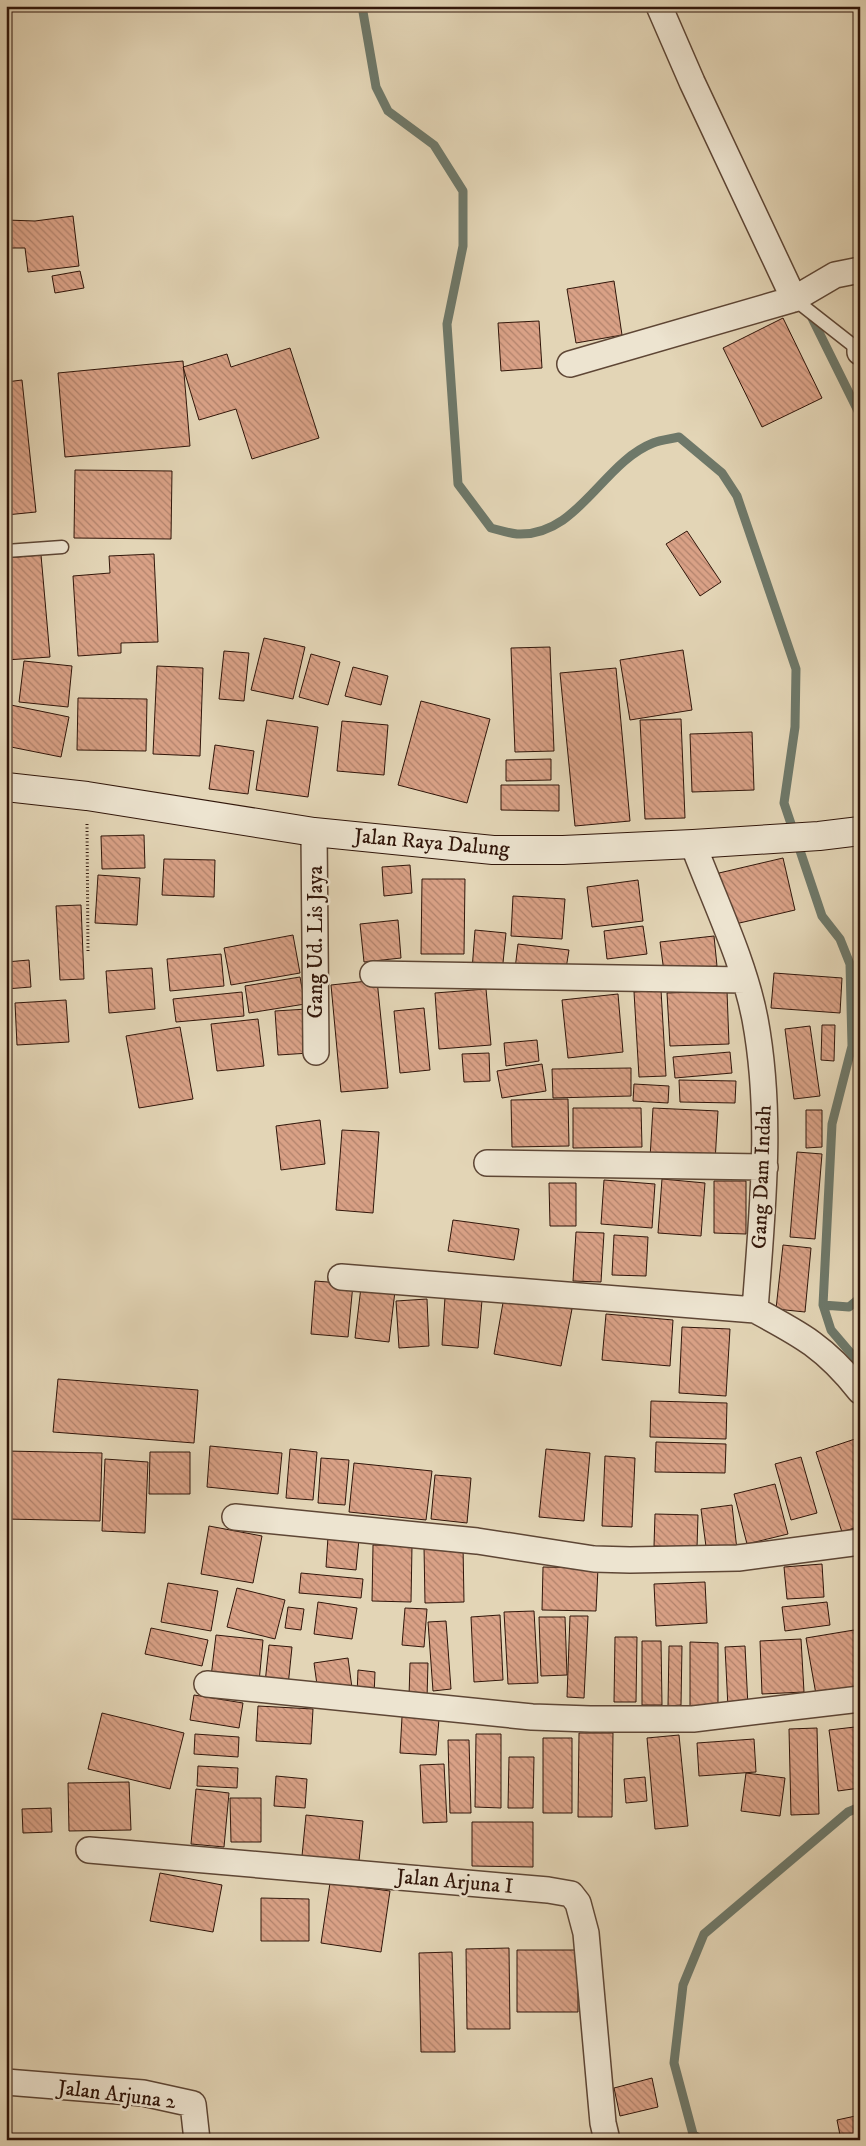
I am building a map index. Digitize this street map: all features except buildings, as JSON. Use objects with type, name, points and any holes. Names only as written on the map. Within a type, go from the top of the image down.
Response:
[{"type":"street","points":[[659,6],[696,91],[794,299]]},
{"type":"street","points":[[570,364],[794,299],[835,275],[860,270]]},
{"type":"street","name":"Jalan Raya Dalung","points":[[6,787],[86,796],[314,832],[493,850],[563,850],[693,844],[819,836],[860,831]]},
{"type":"street","name":"Gang Ud. Lis Jaya","points":[[314,832],[316,1052]]},
{"type":"street","name":"Gang Dam Indah","points":[[693,844],[745,980],[755,1019],[765,1107],[766,1167],[754,1310]]},
{"type":"street","points":[[373,974],[745,980]]},
{"type":"street","points":[[488,1163],[766,1167]]},
{"type":"street","points":[[341,1277],[754,1310],[800,1334],[823,1350],[842,1368],[860,1391]]},
{"type":"street","points":[[235,1517],[477,1541],[594,1559],[738,1558],[860,1542]]},
{"type":"street","points":[[207,1684],[532,1717],[590,1720],[693,1719],[860,1699]]},
{"type":"street","name":"Jalan Arjuna I","points":[[89,1850],[548,1890],[571,1894],[578,1903],[586,1933],[603,2123],[607,2140]]},
{"type":"street","name":"Jalan Arjuna 2","points":[[6,2082],[143,2093],[193,2104],[197,2140]]},
{"type":"lane","points":[[794,299],[859,351]]},
{"type":"lane","points":[[6,551],[62,547]]},
{"type":"path","points":[[86,796],[88,952]]},
{"type":"waterway","points":[[362,6],[376,87],[388,111],[434,145],[463,191],[463,246],[447,324],[458,484],[491,528],[517,534],[538,532],[557,524],[573,512],[619,466],[635,453],[656,442],[679,437],[722,473],[737,496],[796,669],[795,727],[784,803],[822,916],[840,939],[850,964],[852,1046],[832,1124],[823,1305],[831,1330],[860,1364]]},
{"type":"waterway","points":[[810,314],[860,415]]},
{"type":"waterway","points":[[823,1305],[849,1307],[860,1298]]},
{"type":"waterway","points":[[701,2140],[693,2134],[674,2063],[683,1985],[704,1934],[848,1812],[860,1807]]}]
